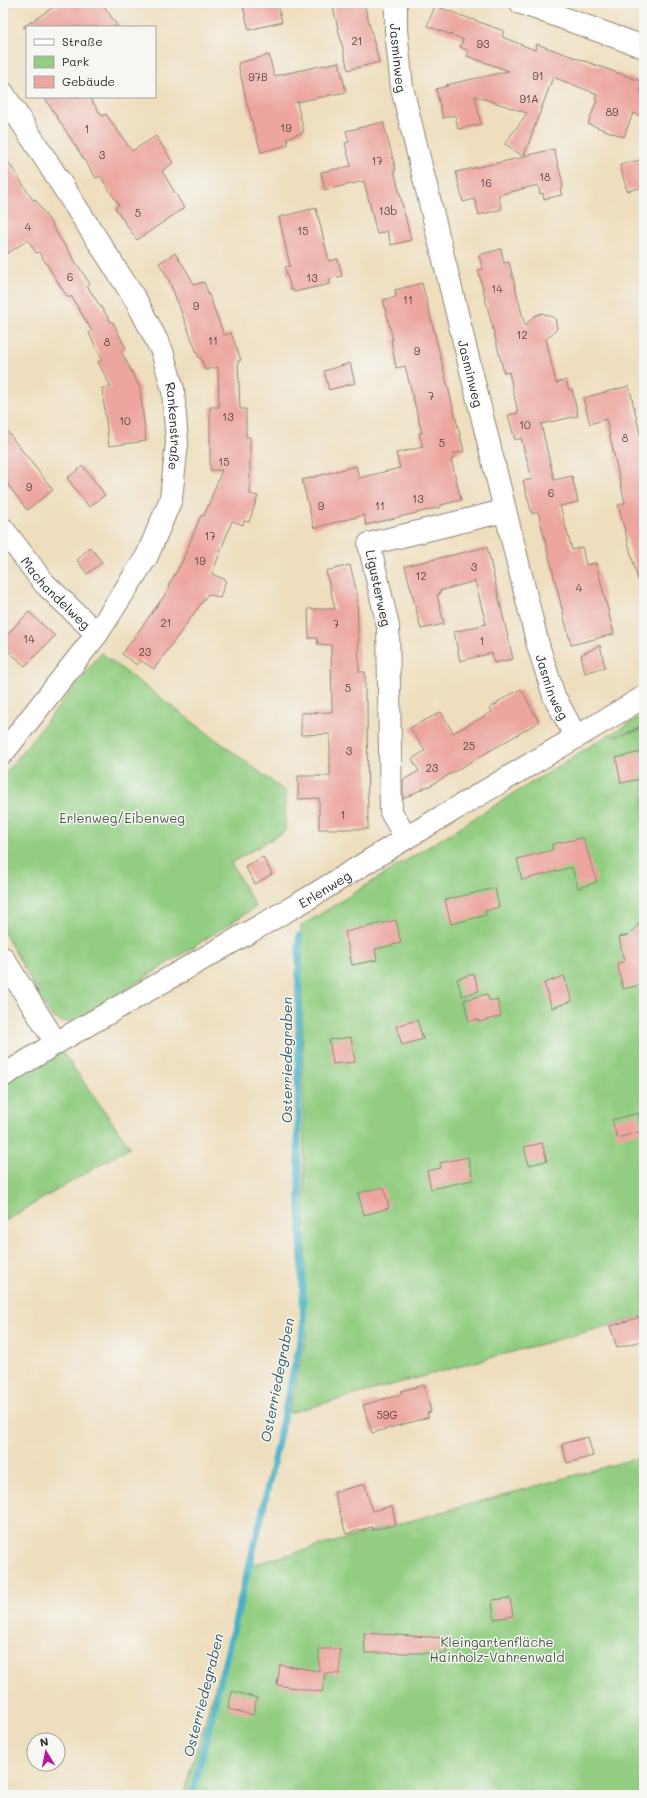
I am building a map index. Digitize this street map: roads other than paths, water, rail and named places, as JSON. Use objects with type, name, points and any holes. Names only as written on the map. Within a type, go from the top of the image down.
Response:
[{"type":"street","name":"Jasminweg","points":[[396,3],[396,30],[402,88],[504,510],[538,645],[554,696],[576,737]]},
{"type":"street","points":[[521,3],[644,47]]},
{"type":"street","name":"Rankenstraße","points":[[3,93],[137,302],[162,350],[173,390],[177,443],[171,499],[147,556],[97,634],[3,753]]},
{"type":"street","name":"Ligusterweg","points":[[406,838],[391,812],[388,626],[369,544],[504,510]]},
{"type":"street","name":"Machandelweg","points":[[3,529],[44,584],[97,634]]},
{"type":"street","name":"Erlenweg","points":[[3,1076],[56,1043],[307,899],[406,838],[644,697]]},
{"type":"street","points":[[3,958],[56,1043]]},
{"type":"waterway","name":"Osterriedegraben","points":[[192,1795],[261,1518],[304,1325],[298,1147],[299,936]]},
{"type":"park label","name":"Erlenweg/Eibenweg","points":[[122,817]]},
{"type":"park label","name":"Kleingartenfläche Hainholz-Vahrenwald","points":[[497,1648]]}]
